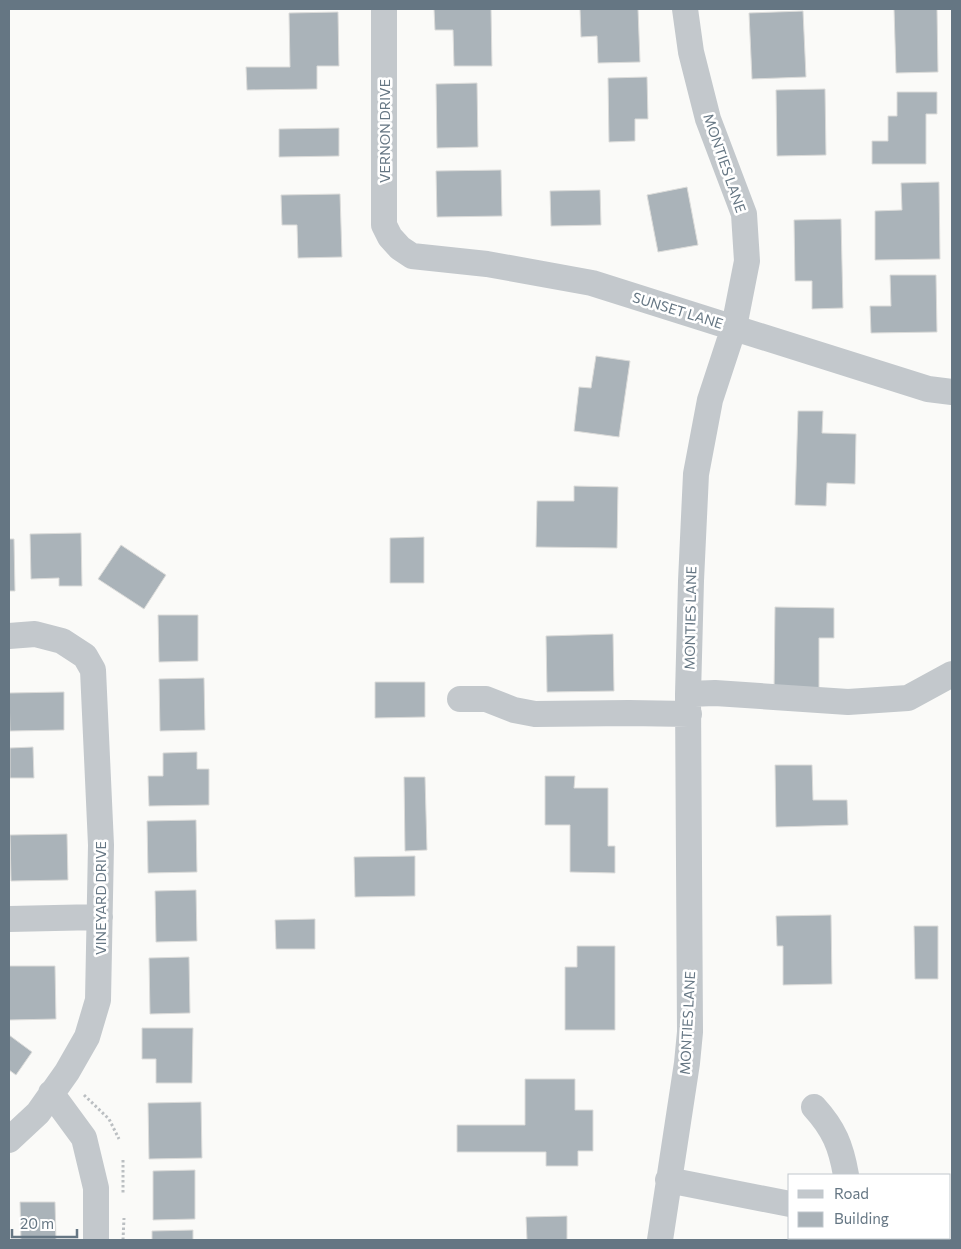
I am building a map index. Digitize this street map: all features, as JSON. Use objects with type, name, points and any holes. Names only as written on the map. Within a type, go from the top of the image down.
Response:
[{"type":"street","name":"VERNON DRIVE","points":[[384,9],[384,225],[390,237],[400,248]]},
{"type":"street","name":"MONTIES LANE","points":[[660,1240],[690,1032],[688,704],[696,474],[710,400],[734,327],[747,261],[744,214],[708,119],[691,52],[685,9]]},
{"type":"street","name":"SUNSET LANE","points":[[400,248],[412,256],[487,264],[592,283],[928,389],[952,392]]},
{"type":"street","name":"VINEYARD DRIVE","points":[[9,636],[35,634],[62,641],[85,656],[93,670],[101,845],[98,1000],[87,1037],[67,1072],[38,1114],[9,1140]]},
{"type":"street","points":[[460,699],[486,699],[514,710],[535,714],[629,713],[688,704],[715,694],[848,702],[908,698],[952,674]]},
{"type":"street","points":[[9,919],[100,917]]},
{"type":"street","points":[[51,1093],[84,1138],[96,1188],[96,1240]]},
{"type":"street","points":[[814,1107],[828,1123],[836,1139],[846,1174]]},
{"type":"street","points":[[668,1180],[788,1204]]},
{"type":"path","points":[[86,1087],[83,1094],[109,1119],[118,1139]]},
{"type":"path","points":[[123,1160],[124,1195]]},
{"type":"path","points":[[123,1240],[124,1218]]},
{"type":"building","points":[[434,9],[491,9],[492,66],[454,66],[453,30],[435,30]]},
{"type":"building","points":[[580,9],[638,9],[640,62],[598,63],[597,36],[581,37]]},
{"type":"building","points":[[894,9],[937,9],[938,72],[896,73]]},
{"type":"building","points":[[803,11],[806,77],[752,79],[749,13]]},
{"type":"building","points":[[338,12],[339,66],[317,66],[317,89],[247,90],[246,67],[290,67],[289,13]]},
{"type":"building","points":[[647,77],[648,119],[635,119],[635,141],[609,142],[608,78]]},
{"type":"building","points":[[477,83],[478,147],[437,148],[436,84]]},
{"type":"building","points":[[825,89],[826,155],[777,156],[776,90]]},
{"type":"building","points":[[897,92],[937,92],[937,114],[926,114],[926,164],[872,164],[872,141],[888,141],[888,116],[897,116]]},
{"type":"building","points":[[339,128],[339,156],[279,157],[279,129]]},
{"type":"building","points":[[501,170],[502,216],[437,217],[436,171]]},
{"type":"building","points":[[939,182],[940,259],[875,260],[875,211],[902,210],[901,183]]},
{"type":"building","points":[[687,187],[698,245],[658,252],[647,195]]},
{"type":"building","points":[[600,190],[601,225],[551,226],[550,191]]},
{"type":"building","points":[[340,194],[342,257],[298,258],[297,225],[282,225],[281,195]]},
{"type":"building","points":[[841,219],[843,308],[812,309],[812,281],[795,281],[794,220]]},
{"type":"building","points":[[890,275],[936,275],[937,332],[871,333],[870,306],[891,306]]},
{"type":"building","points":[[596,356],[630,361],[619,437],[574,431],[579,387],[591,388]]},
{"type":"building","points":[[798,411],[823,411],[822,433],[856,434],[855,484],[827,483],[826,506],[795,505]]},
{"type":"building","points":[[574,486],[618,487],[617,548],[536,547],[537,501],[574,501]]},
{"type":"building","points":[[81,533],[82,586],[59,586],[59,578],[31,579],[30,534]]},
{"type":"building","points":[[424,537],[424,583],[390,583],[390,538]]},
{"type":"building","points":[[9,539],[14,539],[15,591],[9,591]]},
{"type":"building","points":[[121,545],[166,575],[144,609],[98,579]]},
{"type":"building","points":[[775,607],[834,608],[834,638],[819,638],[819,693],[774,692]]},
{"type":"building","points":[[158,615],[198,615],[198,661],[159,662]]},
{"type":"building","points":[[613,634],[614,691],[547,692],[546,636]]},
{"type":"building","points":[[204,678],[205,730],[160,731],[159,679]]},
{"type":"building","points":[[375,682],[425,682],[425,717],[375,718]]},
{"type":"building","points":[[64,692],[64,730],[10,731],[9,693]]},
{"type":"building","points":[[33,747],[34,778],[10,778],[10,748]]},
{"type":"building","points":[[197,752],[197,769],[209,769],[209,805],[149,806],[148,776],[163,776],[163,753]]},
{"type":"building","points":[[775,765],[812,765],[813,800],[847,800],[848,825],[776,827]]},
{"type":"building","points":[[545,776],[575,776],[574,788],[608,788],[608,846],[615,846],[615,873],[570,872],[570,825],[545,825]]},
{"type":"building","points":[[404,777],[425,777],[427,850],[405,851]]},
{"type":"building","points":[[196,820],[197,872],[148,873],[147,821]]},
{"type":"building","points":[[67,834],[68,880],[11,881],[10,835]]},
{"type":"building","points":[[415,856],[415,896],[355,897],[354,857]]},
{"type":"building","points":[[196,890],[197,941],[156,942],[155,891]]},
{"type":"building","points":[[831,915],[832,984],[783,985],[783,946],[777,946],[776,916]]},
{"type":"building","points":[[315,919],[315,949],[276,949],[275,920]]},
{"type":"building","points":[[914,926],[938,926],[938,979],[915,979]]},
{"type":"building","points":[[577,946],[615,946],[615,1030],[565,1030],[565,967],[577,967]]},
{"type":"building","points":[[189,957],[190,1013],[150,1014],[149,958]]},
{"type":"building","points":[[9,966],[55,966],[56,1019],[9,1020]]},
{"type":"building","points":[[142,1028],[193,1028],[192,1083],[156,1083],[156,1059],[142,1059]]},
{"type":"building","points":[[9,1035],[32,1052],[16,1075],[9,1070]]},
{"type":"building","points":[[525,1079],[575,1079],[575,1110],[593,1110],[593,1151],[578,1151],[578,1166],[546,1166],[546,1152],[457,1152],[457,1125],[525,1125]]},
{"type":"building","points":[[201,1102],[202,1158],[149,1159],[148,1103]]},
{"type":"building","points":[[195,1170],[195,1219],[153,1220],[153,1171]]},
{"type":"building","points":[[20,1202],[55,1202],[56,1240],[21,1240]]},
{"type":"building","points":[[567,1216],[567,1240],[527,1240],[526,1217]]},
{"type":"building","points":[[193,1230],[193,1240],[152,1240],[152,1231]]},
{"type":"building","points":[[815,1239],[815,1240],[746,1240]]}]
